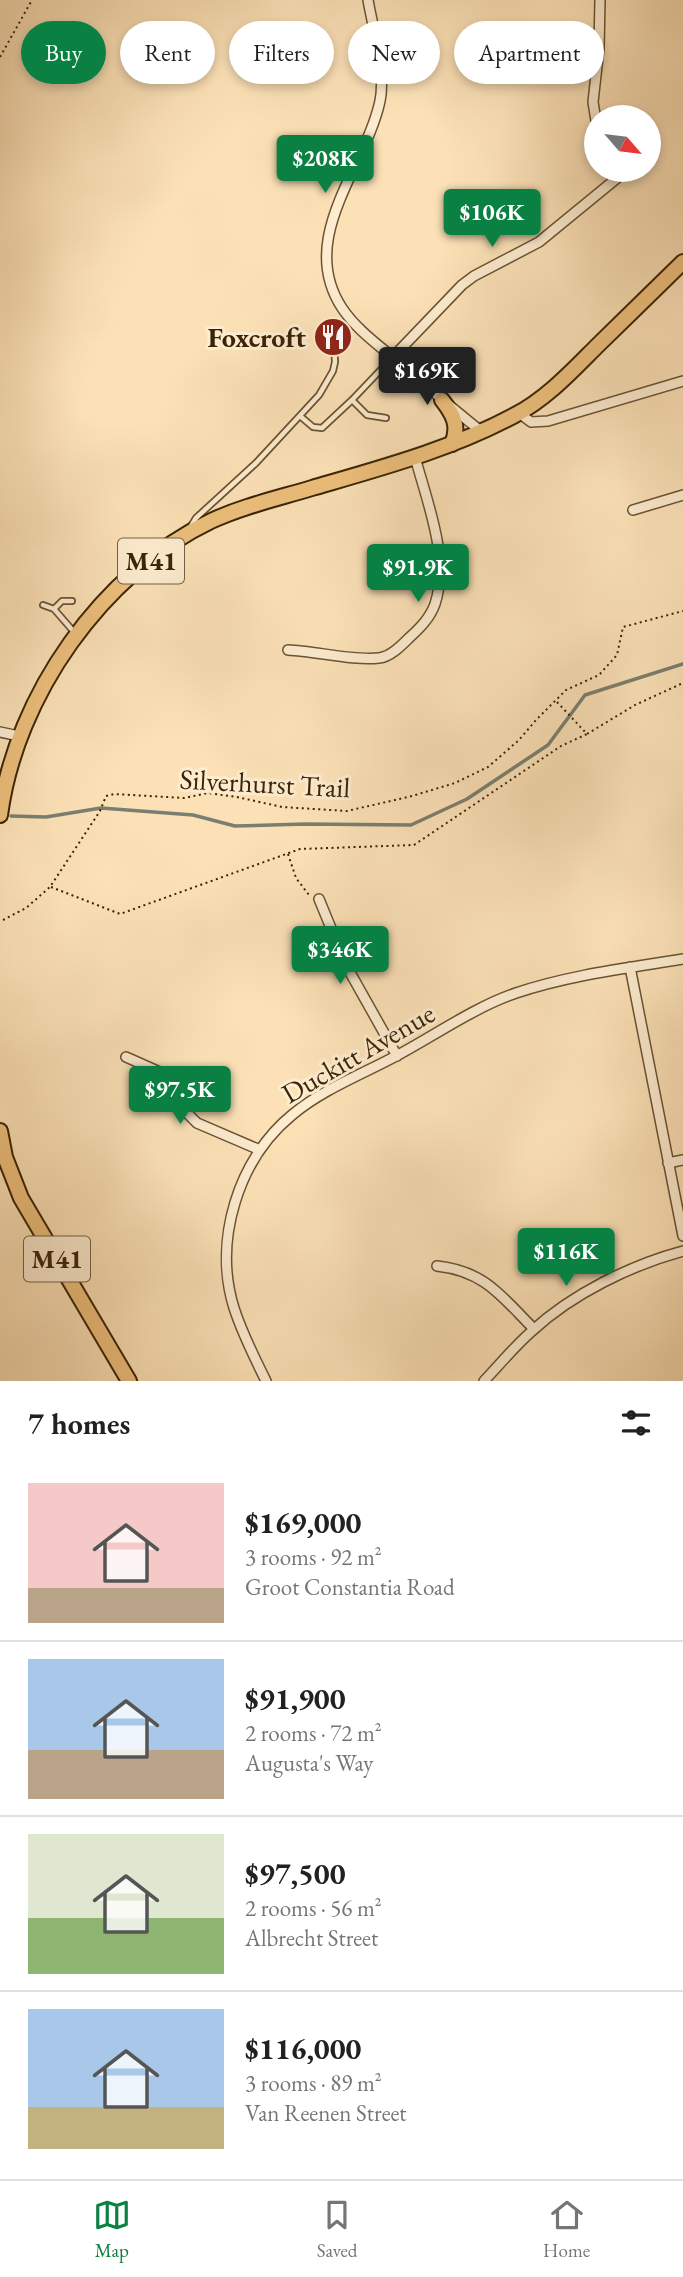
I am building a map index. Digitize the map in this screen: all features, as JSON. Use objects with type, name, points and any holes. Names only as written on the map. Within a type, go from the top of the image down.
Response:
[{"type":"main road","name":"M41","points":[[0,814],[19,736],[34,701],[77,635],[132,576],[168,547],[212,521],[261,503],[452,444],[519,413],[568,375],[683,262]]},
{"type":"main road","points":[[442,400],[455,423],[456,433],[452,444]]},
{"type":"main road","name":"M41","points":[[0,1130],[5,1157],[21,1198],[130,1381]]},
{"type":"street","points":[[368,0],[381,74],[380,102],[331,225],[327,255],[334,293],[361,331],[482,432]]},
{"type":"street","points":[[593,105],[600,0]]},
{"type":"street","points":[[393,357],[462,285],[539,242],[611,182]]},
{"type":"street","points":[[519,413],[531,422],[548,421],[683,381]]},
{"type":"street","points":[[288,650],[363,658],[386,657],[407,640],[430,615],[437,591],[439,563],[429,509],[415,457]]},
{"type":"street","points":[[633,510],[683,495]]},
{"type":"street","points":[[0,732],[19,736]]},
{"type":"street","points":[[319,899],[347,967],[397,1056]]},
{"type":"street","name":"Duckitt Avenue","points":[[266,1381],[234,1307],[226,1262],[235,1200],[260,1150],[274,1131],[310,1102],[514,993],[630,967],[683,959]]},
{"type":"street","points":[[630,967],[683,1236]]},
{"type":"street","points":[[126,1057],[162,1073],[173,1084],[186,1111],[197,1123],[260,1150]]},
{"type":"street","points":[[668,1163],[683,1160]]},
{"type":"street","points":[[484,1381],[534,1329],[574,1300],[634,1266],[683,1251]]},
{"type":"street","points":[[437,1266],[478,1276],[534,1329]]},
{"type":"lane","points":[[190,534],[196,518],[256,463],[319,395],[333,371],[334,344]]},
{"type":"lane","points":[[300,416],[313,427],[322,428],[352,401],[393,357]]},
{"type":"lane","points":[[352,401],[367,415],[386,418]]},
{"type":"lane","points":[[54,609],[62,601],[72,601]]},
{"type":"lane","points":[[43,605],[54,609],[77,635]]},
{"type":"path","points":[[0,57],[32,0]]},
{"type":"path","name":"Silverhurst Trail","points":[[50,887],[100,811],[106,796],[114,794],[184,798],[208,793],[282,807],[347,811],[455,783],[488,766],[520,740],[566,690],[599,675],[617,655],[623,627],[683,611]]},
{"type":"path","points":[[3,920],[26,908],[50,887],[120,914],[300,849],[414,845],[561,746],[587,734],[635,705],[683,683]]},
{"type":"path","points":[[556,700],[587,734]]},
{"type":"path","points":[[288,853],[301,886],[311,896],[319,899]]},
{"type":"waterway","points":[[11,816],[46,817],[101,808],[193,815],[235,826],[411,825],[467,799],[548,745],[585,695],[683,664]]},
{"type":"place","name":"Foxcroft","points":[[333,337]]}]
